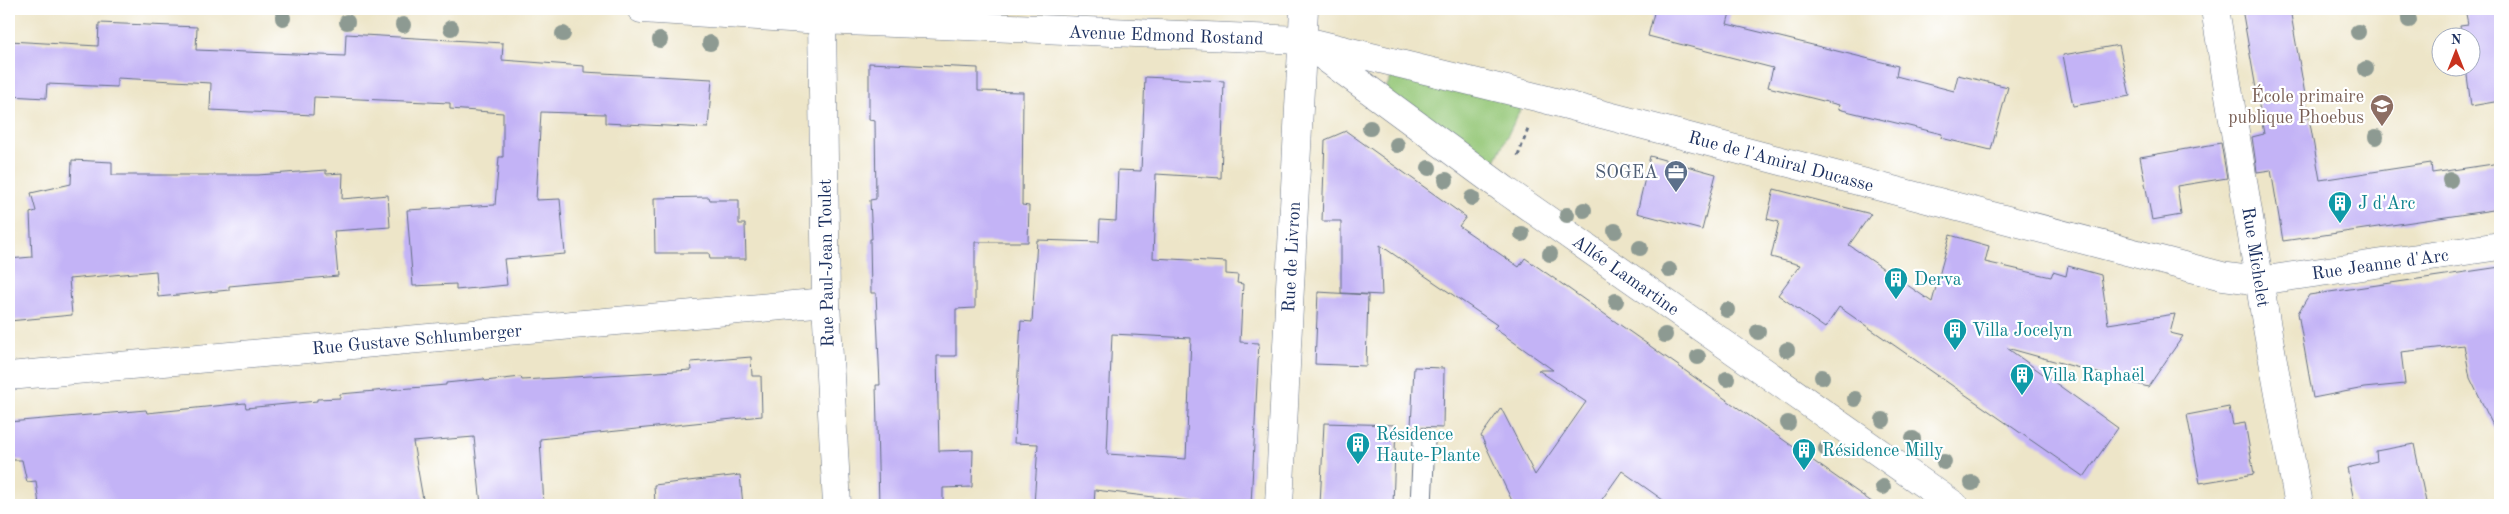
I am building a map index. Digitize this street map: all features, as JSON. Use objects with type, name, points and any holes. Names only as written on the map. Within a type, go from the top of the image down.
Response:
[{"type":"street","name":"Avenue Edmond Rostand","points":[[642,9],[822,20],[1302,40]]},
{"type":"street","name":"Rue de Livron","points":[[1279,505],[1304,9]]},
{"type":"street","name":"Rue Michelet","points":[[2215,9],[2299,505]]},
{"type":"street","name":"Rue Paul-Jean Toulet","points":[[822,20],[826,302],[837,505]]},
{"type":"street","name":"Rue de l'Amiral Ducasse","points":[[1302,40],[1540,98],[2222,276],[2260,281]]},
{"type":"street","name":"Allée Lamartine","points":[[1302,40],[1505,190],[1954,505]]},
{"type":"street","name":"Rue Jeanne d'Arc","points":[[2260,281],[2500,246]]},
{"type":"street","name":"Rue Gustave Schlumberger","points":[[9,376],[826,302]]},
{"type":"lane","points":[[1421,505],[1424,441]]},
{"type":"path","points":[[1505,190],[1540,98]]},
{"type":"green space","points":[[1395,71],[1523,104],[1491,169],[1384,91]]},
{"type":"building","points":[[1655,9],[1731,9],[1727,24],[1898,66],[1896,76],[1954,91],[1958,75],[2008,87],[1991,150],[1941,138],[1942,134],[1838,109],[1839,105],[1768,87],[1773,68],[1648,36]]},
{"type":"building","points":[[2242,9],[2290,9],[2320,180],[2431,163],[2432,173],[2500,163],[2500,209],[2283,241],[2271,170],[2257,172],[2252,137],[2264,134]]},
{"type":"building","points":[[2465,9],[2500,9],[2500,101],[2471,106],[2467,78],[2482,78],[2482,28],[2460,28],[2460,25],[2468,24]]},
{"type":"building","points":[[99,23],[197,27],[196,50],[345,56],[346,34],[503,43],[502,60],[584,66],[584,72],[712,79],[708,128],[605,123],[605,114],[541,112],[536,200],[560,199],[565,254],[504,259],[507,285],[456,290],[456,284],[413,286],[407,210],[495,205],[499,157],[503,157],[503,113],[450,109],[450,103],[314,97],[313,115],[210,110],[211,83],[117,78],[117,87],[47,84],[46,98],[9,96],[9,41],[98,46]]},
{"type":"building","points":[[2119,45],[2130,96],[2073,106],[2063,55]]},
{"type":"building","points":[[869,63],[978,68],[978,91],[1023,92],[1022,205],[1029,206],[1028,242],[975,242],[975,308],[956,309],[956,356],[937,356],[939,451],[973,450],[972,487],[943,488],[943,505],[879,505],[876,385],[880,385],[876,293],[871,293],[870,239],[872,239],[870,200],[876,199],[875,121],[869,120]]},
{"type":"building","points":[[1145,77],[1224,81],[1221,178],[1156,174],[1153,258],[1226,262],[1226,274],[1238,275],[1237,283],[1243,284],[1240,342],[1259,343],[1251,505],[1204,505],[1204,503],[1095,490],[1094,505],[1034,505],[1038,444],[1014,443],[1021,321],[1032,322],[1037,240],[1099,242],[1100,220],[1116,221],[1118,170],[1141,171]],"holes":[[[1112,334],[1191,338],[1186,459],[1107,454]]]},
{"type":"building","points":[[1346,131],[1466,217],[1459,226],[1519,267],[1525,258],[1876,505],[1670,505],[1622,471],[1598,505],[1514,505],[1481,436],[1501,408],[1535,475],[1586,402],[1538,370],[1553,370],[1494,328],[1497,325],[1380,245],[1382,295],[1341,293],[1341,221],[1322,221],[1325,140]]},
{"type":"building","points":[[2221,143],[2227,178],[2177,186],[2181,215],[2152,220],[2140,157]]},
{"type":"building","points":[[1650,156],[1716,174],[1702,230],[1637,213]]},
{"type":"building","points":[[72,160],[112,162],[112,175],[258,175],[326,170],[326,174],[343,173],[342,199],[388,195],[390,227],[334,231],[338,276],[229,286],[229,290],[158,297],[156,271],[69,279],[72,315],[9,321],[9,259],[32,257],[30,213],[36,211],[31,193],[71,184]]},
{"type":"building","points":[[1774,189],[1871,214],[1849,245],[1932,302],[1950,235],[1989,246],[1985,262],[2051,277],[2053,272],[2066,276],[2068,266],[2101,275],[2108,324],[2175,314],[2170,333],[2183,336],[2148,387],[2007,348],[2118,428],[2084,477],[1839,307],[1825,328],[1778,295],[1800,265],[1771,257],[1779,222],[1767,219]]},
{"type":"building","points":[[709,197],[710,200],[739,200],[739,224],[745,224],[746,259],[710,259],[709,253],[655,253],[654,198]]},
{"type":"building","points":[[2500,267],[2500,440],[2470,378],[2464,345],[2401,352],[2405,384],[2364,388],[2313,398],[2298,313],[2309,295]]},
{"type":"building","points":[[1318,292],[1368,295],[1366,366],[1315,364]]},
{"type":"building","points":[[751,357],[752,376],[761,376],[762,416],[540,439],[544,505],[481,505],[474,437],[413,442],[424,505],[39,505],[36,481],[27,482],[22,460],[13,460],[9,440],[9,422],[146,410],[147,413],[245,403],[246,408],[340,398],[340,394],[446,385],[446,383],[484,379],[485,381],[521,377],[522,380],[692,370],[691,362]]},
{"type":"building","points":[[1414,367],[1444,368],[1443,428],[1411,427]]},
{"type":"building","points":[[2229,407],[2233,425],[2245,423],[2254,474],[2200,483],[2187,415]]},
{"type":"building","name":"Résidence Haute-Plante","points":[[1324,423],[1396,425],[1393,505],[1320,505]]},
{"type":"building","points":[[2414,444],[2426,502],[2407,505],[2355,505],[2347,468],[2377,461],[2376,451]]},
{"type":"building","points":[[740,475],[743,505],[655,505],[654,485]]},
{"type":"place","name":"École primaire publique Phoebus","points":[[2382,127]]},
{"type":"place","name":"SOGEA","points":[[1676,193]]},
{"type":"place","name":"J d'Arc","points":[[2340,224]]},
{"type":"place","name":"Derva","points":[[1896,300]]},
{"type":"place","name":"Villa Jocelyn","points":[[1955,351]]},
{"type":"place","name":"Villa Raphaël","points":[[2022,396]]},
{"type":"place","name":"Résidence Haute-Plante","points":[[1358,465]]},
{"type":"place","name":"Résidence Milly","points":[[1804,471]]}]
